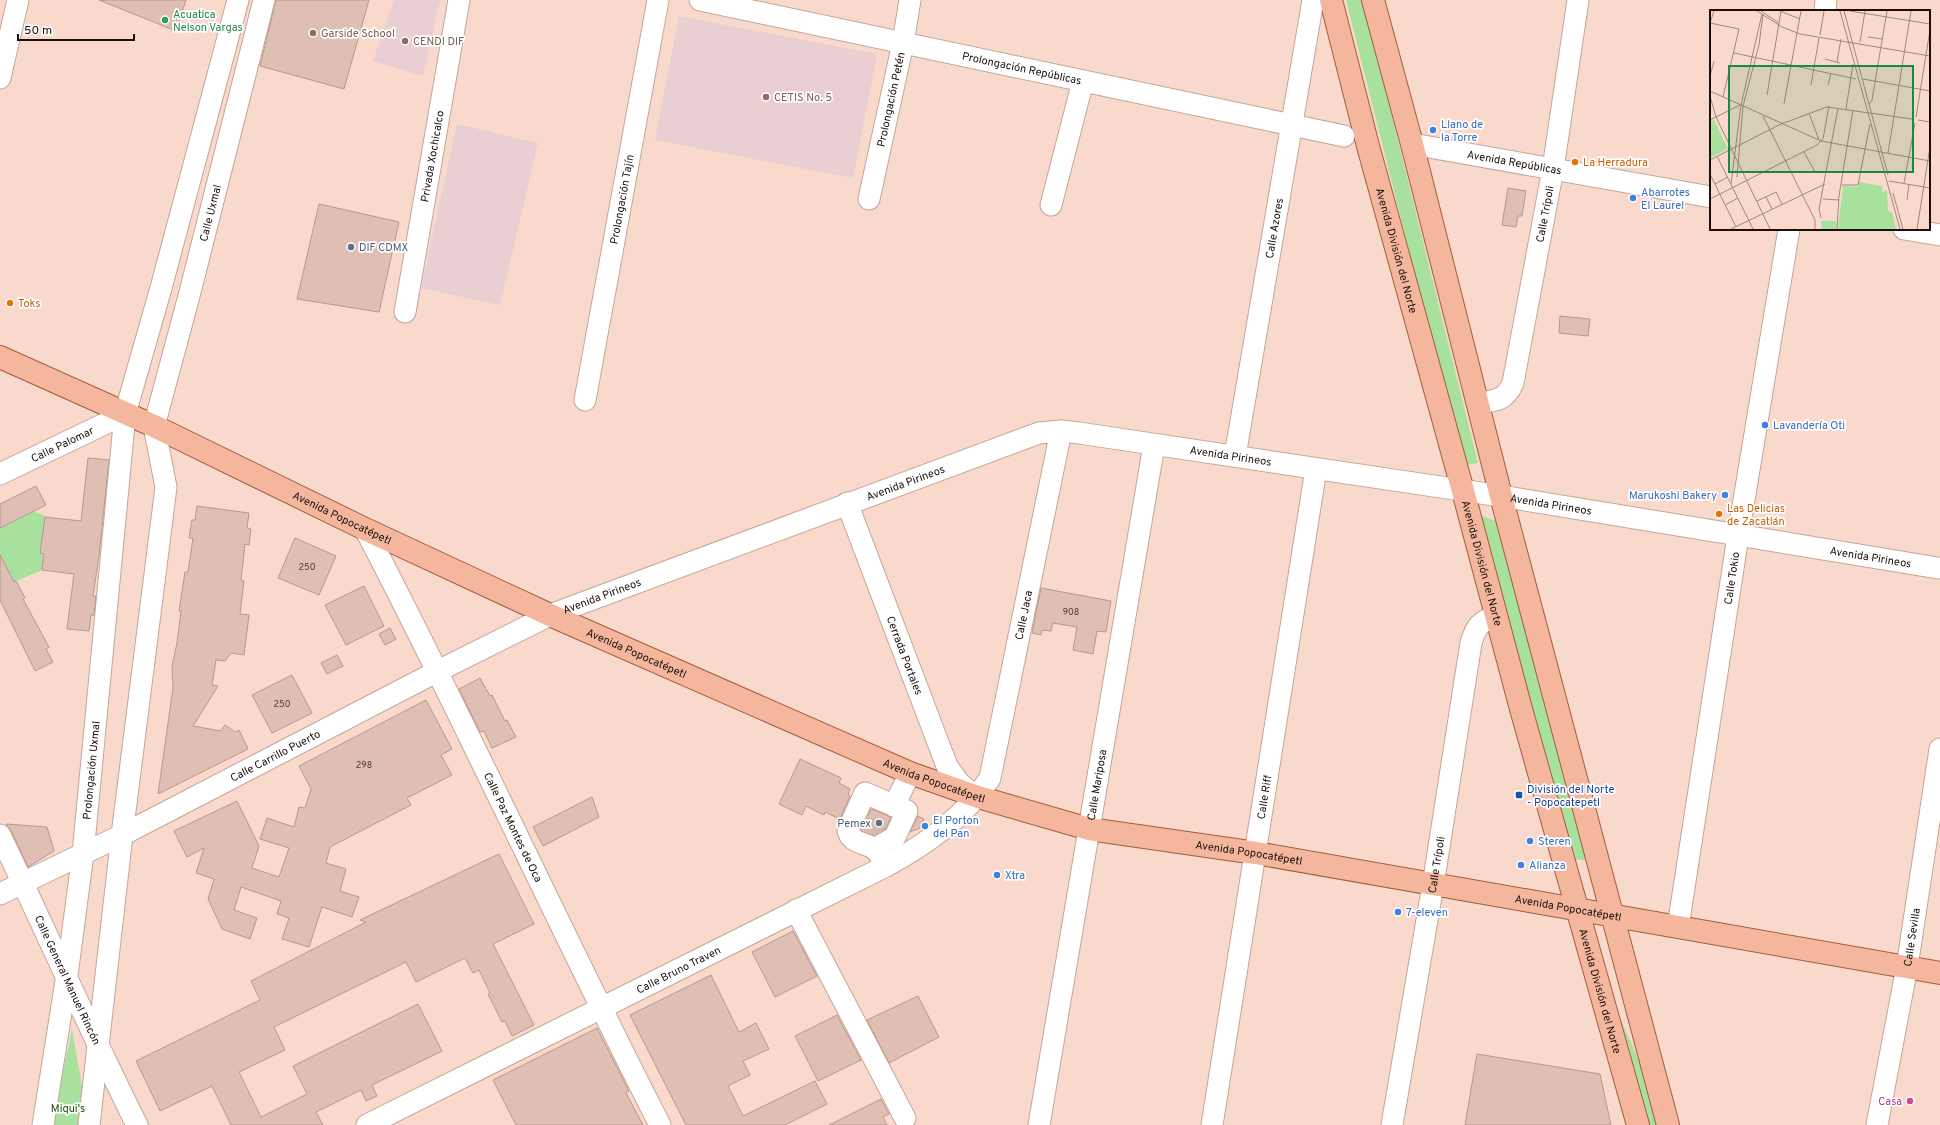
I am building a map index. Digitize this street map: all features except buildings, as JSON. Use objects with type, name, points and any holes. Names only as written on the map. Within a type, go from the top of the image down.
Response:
[{"type":"main road","name":"Avenida División del Norte","points":[[1330,0],[1368,146],[1496,615],[1638,1125]]},
{"type":"main road","points":[[1373,0],[1412,144],[1500,496],[1614,916],[1668,1125]]},
{"type":"main road","name":"Avenida Popocatépetl","points":[[0,357],[154,426],[365,530],[550,615],[910,773],[978,797],[1089,829],[1256,853],[1940,972]]},
{"type":"main road","points":[[1597,978],[1603,965],[1606,963],[1614,963],[1617,966],[1641,1048],[1650,1055]]},
{"type":"street","points":[[0,78],[18,0]]},
{"type":"street","points":[[125,414],[161,288],[238,0]]},
{"type":"street","name":"Calle Uxmal","points":[[154,426],[190,296],[264,0]]},
{"type":"street","name":"Privada Xochicalco","points":[[405,312],[459,0]]},
{"type":"street","name":"Prolongación Tajín","points":[[585,400],[658,0]]},
{"type":"street","name":"Prolongación Repúblicas","points":[[700,0],[1290,126],[1344,136]]},
{"type":"street","name":"Prolongación Petén","points":[[869,199],[903,43],[910,0]]},
{"type":"street","name":"Calle Azores","points":[[1235,456],[1312,0]]},
{"type":"street","name":"Calle Trípoli","points":[[1477,403],[1491,402],[1502,398],[1508,393],[1513,383],[1553,169],[1578,0]]},
{"type":"street","points":[[1825,10],[1826,0]]},
{"type":"street","points":[[1051,205],[1083,81]]},
{"type":"street","name":"Avenida Repúblicas","points":[[1412,144],[1710,196]]},
{"type":"street","name":"Calle Tokio","points":[[1678,927],[1738,536],[1789,230]]},
{"type":"street","points":[[1910,230],[1940,235]]},
{"type":"street","points":[[161,288],[190,296]]},
{"type":"street","name":"Calle Palomar","points":[[0,474],[125,414]]},
{"type":"street","name":"Prolongación Uxmal","points":[[43,1125],[67,975],[83,854],[125,414]]},
{"type":"street","points":[[89,1125],[122,834],[166,487],[154,426]]},
{"type":"street","name":"Avenida Pirineos","points":[[550,615],[1039,433],[1061,431],[1500,496],[1939,572]]},
{"type":"street","name":"Calle Jaca","points":[[978,797],[990,778],[1061,431]]},
{"type":"street","name":"Calle Mariposa","points":[[1039,1125],[1154,445]]},
{"type":"street","name":"Calle Riff","points":[[1212,1125],[1316,469]]},
{"type":"street","name":"Cerrada Portales","points":[[847,504],[947,766],[959,783],[978,797]]},
{"type":"street","name":"Calle Paz Montes de Oca","points":[[365,530],[438,671],[601,1009],[660,1125]]},
{"type":"street","name":"Calle Carrillo Puerto","points":[[0,894],[83,854],[550,615]]},
{"type":"street","name":"Calle Trípoli","points":[[1392,1125],[1433,885],[1471,643],[1475,630],[1482,621],[1496,615]]},
{"type":"street","name":"Calle Sevilla","points":[[1877,1125],[1908,967],[1940,749]]},
{"type":"street","points":[[894,806],[910,773]]},
{"type":"street","points":[[865,793],[894,806],[907,811],[895,837],[866,839],[850,837],[848,830],[865,793]]},
{"type":"street","name":"Calle Bruno Traven","points":[[367,1125],[886,866],[936,836],[978,797]]},
{"type":"street","name":"Calle General Manuel Rincón","points":[[0,835],[67,975],[98,1046],[137,1125]]},
{"type":"street","points":[[866,839],[886,866]]},
{"type":"street","points":[[796,910],[905,1118]]},
{"type":"shaded area","name":"CENDI DIF","points":[[394,0],[440,0],[423,76],[373,61]]},
{"type":"shaded area","name":"CETIS No. 5","points":[[679,16],[877,54],[853,178],[655,140]]},
{"type":"shaded area","points":[[457,124],[538,143],[500,305],[421,288]]},
{"type":"green space","points":[[1346,0],[1363,0],[1478,463],[1463,465]]},
{"type":"green space","points":[[30,510],[48,517],[40,553],[44,554],[42,570],[14,582],[0,555],[0,523],[2,527],[28,514]]},
{"type":"green space","points":[[1479,515],[1496,521],[1591,861],[1572,859]]},
{"type":"green space","points":[[1618,1013],[1640,1063],[1658,1125],[1647,1125]]},
{"type":"green space","name":"Miqui's","points":[[72,1029],[83,1092],[78,1125],[52,1125]]},
{"type":"tunnel","points":[[866,839],[880,810]]},
{"type":"place","name":"Acuatica Nelson Vargas","points":[[165,20]]},
{"type":"place","name":"Garside School","points":[[313,33]]},
{"type":"place","name":"CENDI DIF","points":[[405,41]]},
{"type":"place","name":"CETIS No. 5","points":[[766,97]]},
{"type":"place","name":"Llano de la Torre","points":[[1433,130]]},
{"type":"place","name":"La Herradura","points":[[1575,162]]},
{"type":"place","name":"Abarrotes El Laurel","points":[[1633,198]]},
{"type":"place","name":"DIF CDMX","points":[[351,247]]},
{"type":"place","name":"Toks","points":[[10,303]]},
{"type":"place","name":"Lavandería Oti","points":[[1765,425]]},
{"type":"place","name":"Marukoshi Bakery","points":[[1725,495]]},
{"type":"place","name":"Las Delicias de Zacatlán","points":[[1719,514]]},
{"type":"place","name":"División del Norte - Popocatepetl","points":[[1519,795]]},
{"type":"place","name":"Pemex","points":[[879,823]]},
{"type":"place","name":"El Porton del Pan","points":[[925,826]]},
{"type":"place","name":"Steren","points":[[1530,841]]},
{"type":"place","name":"Alianza","points":[[1521,865]]},
{"type":"place","name":"Xtra","points":[[997,875]]},
{"type":"place","name":"7-eleven","points":[[1398,912]]},
{"type":"place","name":"Casa","points":[[1910,1101]]}]
